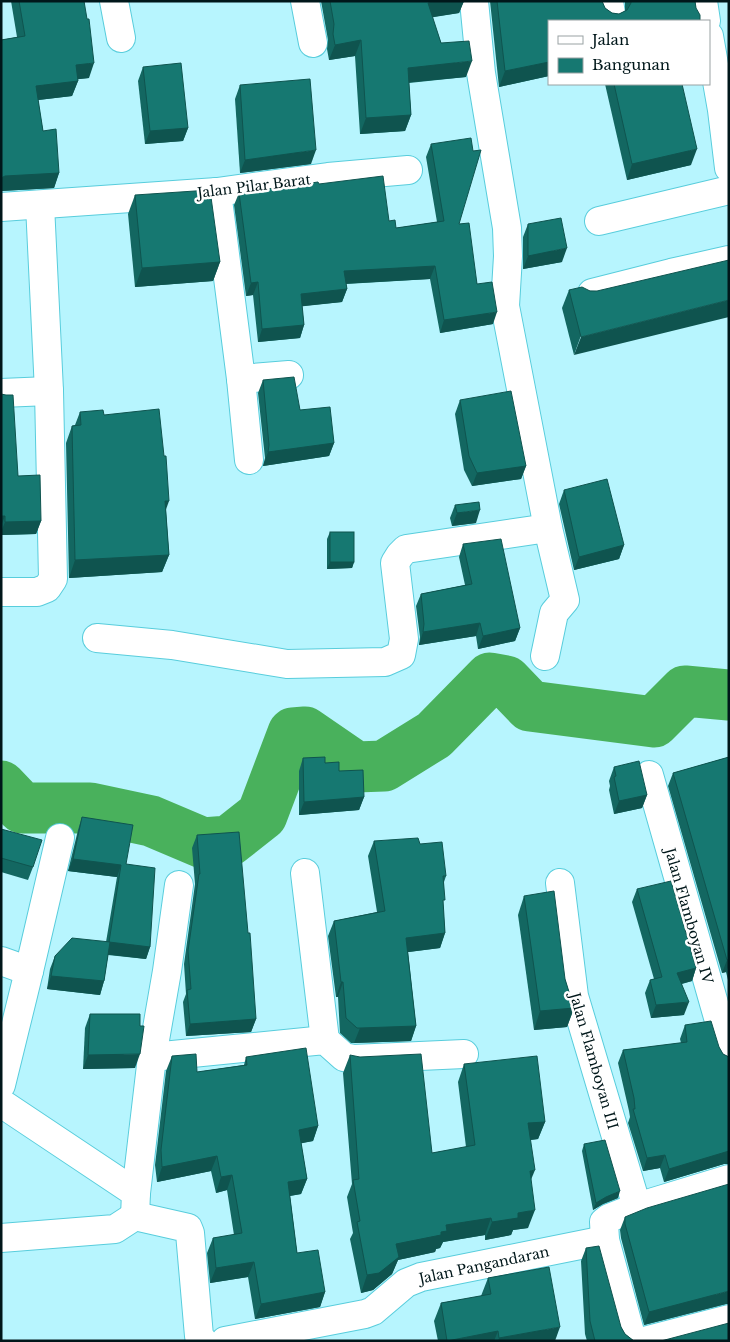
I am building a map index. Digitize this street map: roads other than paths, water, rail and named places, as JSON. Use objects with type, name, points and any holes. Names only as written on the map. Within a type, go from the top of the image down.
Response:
[{"type":"street","points":[[114,1],[121,38]]},
{"type":"street","points":[[305,1],[313,43]]},
{"type":"street","points":[[474,1],[481,73],[507,228],[508,256],[505,306],[548,528],[565,600],[554,613],[545,656]]},
{"type":"street","points":[[703,1],[706,20]]},
{"type":"street","points":[[710,41],[725,109],[729,168]]},
{"type":"street","name":"Jalan Pilar Barat","points":[[1,207],[217,192],[328,177],[408,170]]},
{"type":"street","points":[[599,221],[729,190]]},
{"type":"street","points":[[217,192],[241,379],[249,460]]},
{"type":"street","points":[[1,592],[37,592],[47,588],[53,579],[49,391],[40,205]]},
{"type":"street","points":[[587,294],[729,260]]},
{"type":"street","points":[[241,379],[289,375]]},
{"type":"street","points":[[1,392],[49,391]]},
{"type":"street","points":[[97,638],[172,645],[287,664],[385,662],[400,655],[403,648],[404,640],[395,563],[406,549],[548,528]]},
{"type":"street","name":"Jalan Flamboyan IV","points":[[649,775],[729,1056]]},
{"type":"street","points":[[1,1085],[60,838]]},
{"type":"street","points":[[306,872],[325,1040],[344,1057],[353,1059],[464,1054]]},
{"type":"street","name":"Jalan Flamboyan III","points":[[560,883],[574,996],[637,1207]]},
{"type":"street","points":[[1,1238],[114,1229],[135,1204],[152,1057],[179,885]]},
{"type":"street","points":[[1,961],[29,970]]},
{"type":"street","points":[[152,1057],[325,1040]]},
{"type":"street","points":[[1,1103],[135,1204],[188,1228],[199,1336],[203,1341]]},
{"type":"street","points":[[636,1341],[632,1336],[606,1240],[604,1222],[609,1218],[637,1207],[729,1179]]},
{"type":"street","name":"Jalan Pangandaran","points":[[225,1341],[365,1314],[373,1311],[406,1284],[421,1277],[606,1240]]},
{"type":"street","points":[[644,1341],[729,1319]]},
{"type":"waterway","points":[[1,786],[22,808],[90,808],[151,821],[203,843],[229,841],[262,815],[293,733],[305,732],[356,767],[384,766],[434,735],[490,678],[506,681],[530,706],[654,722],[685,691],[729,695]]}]
